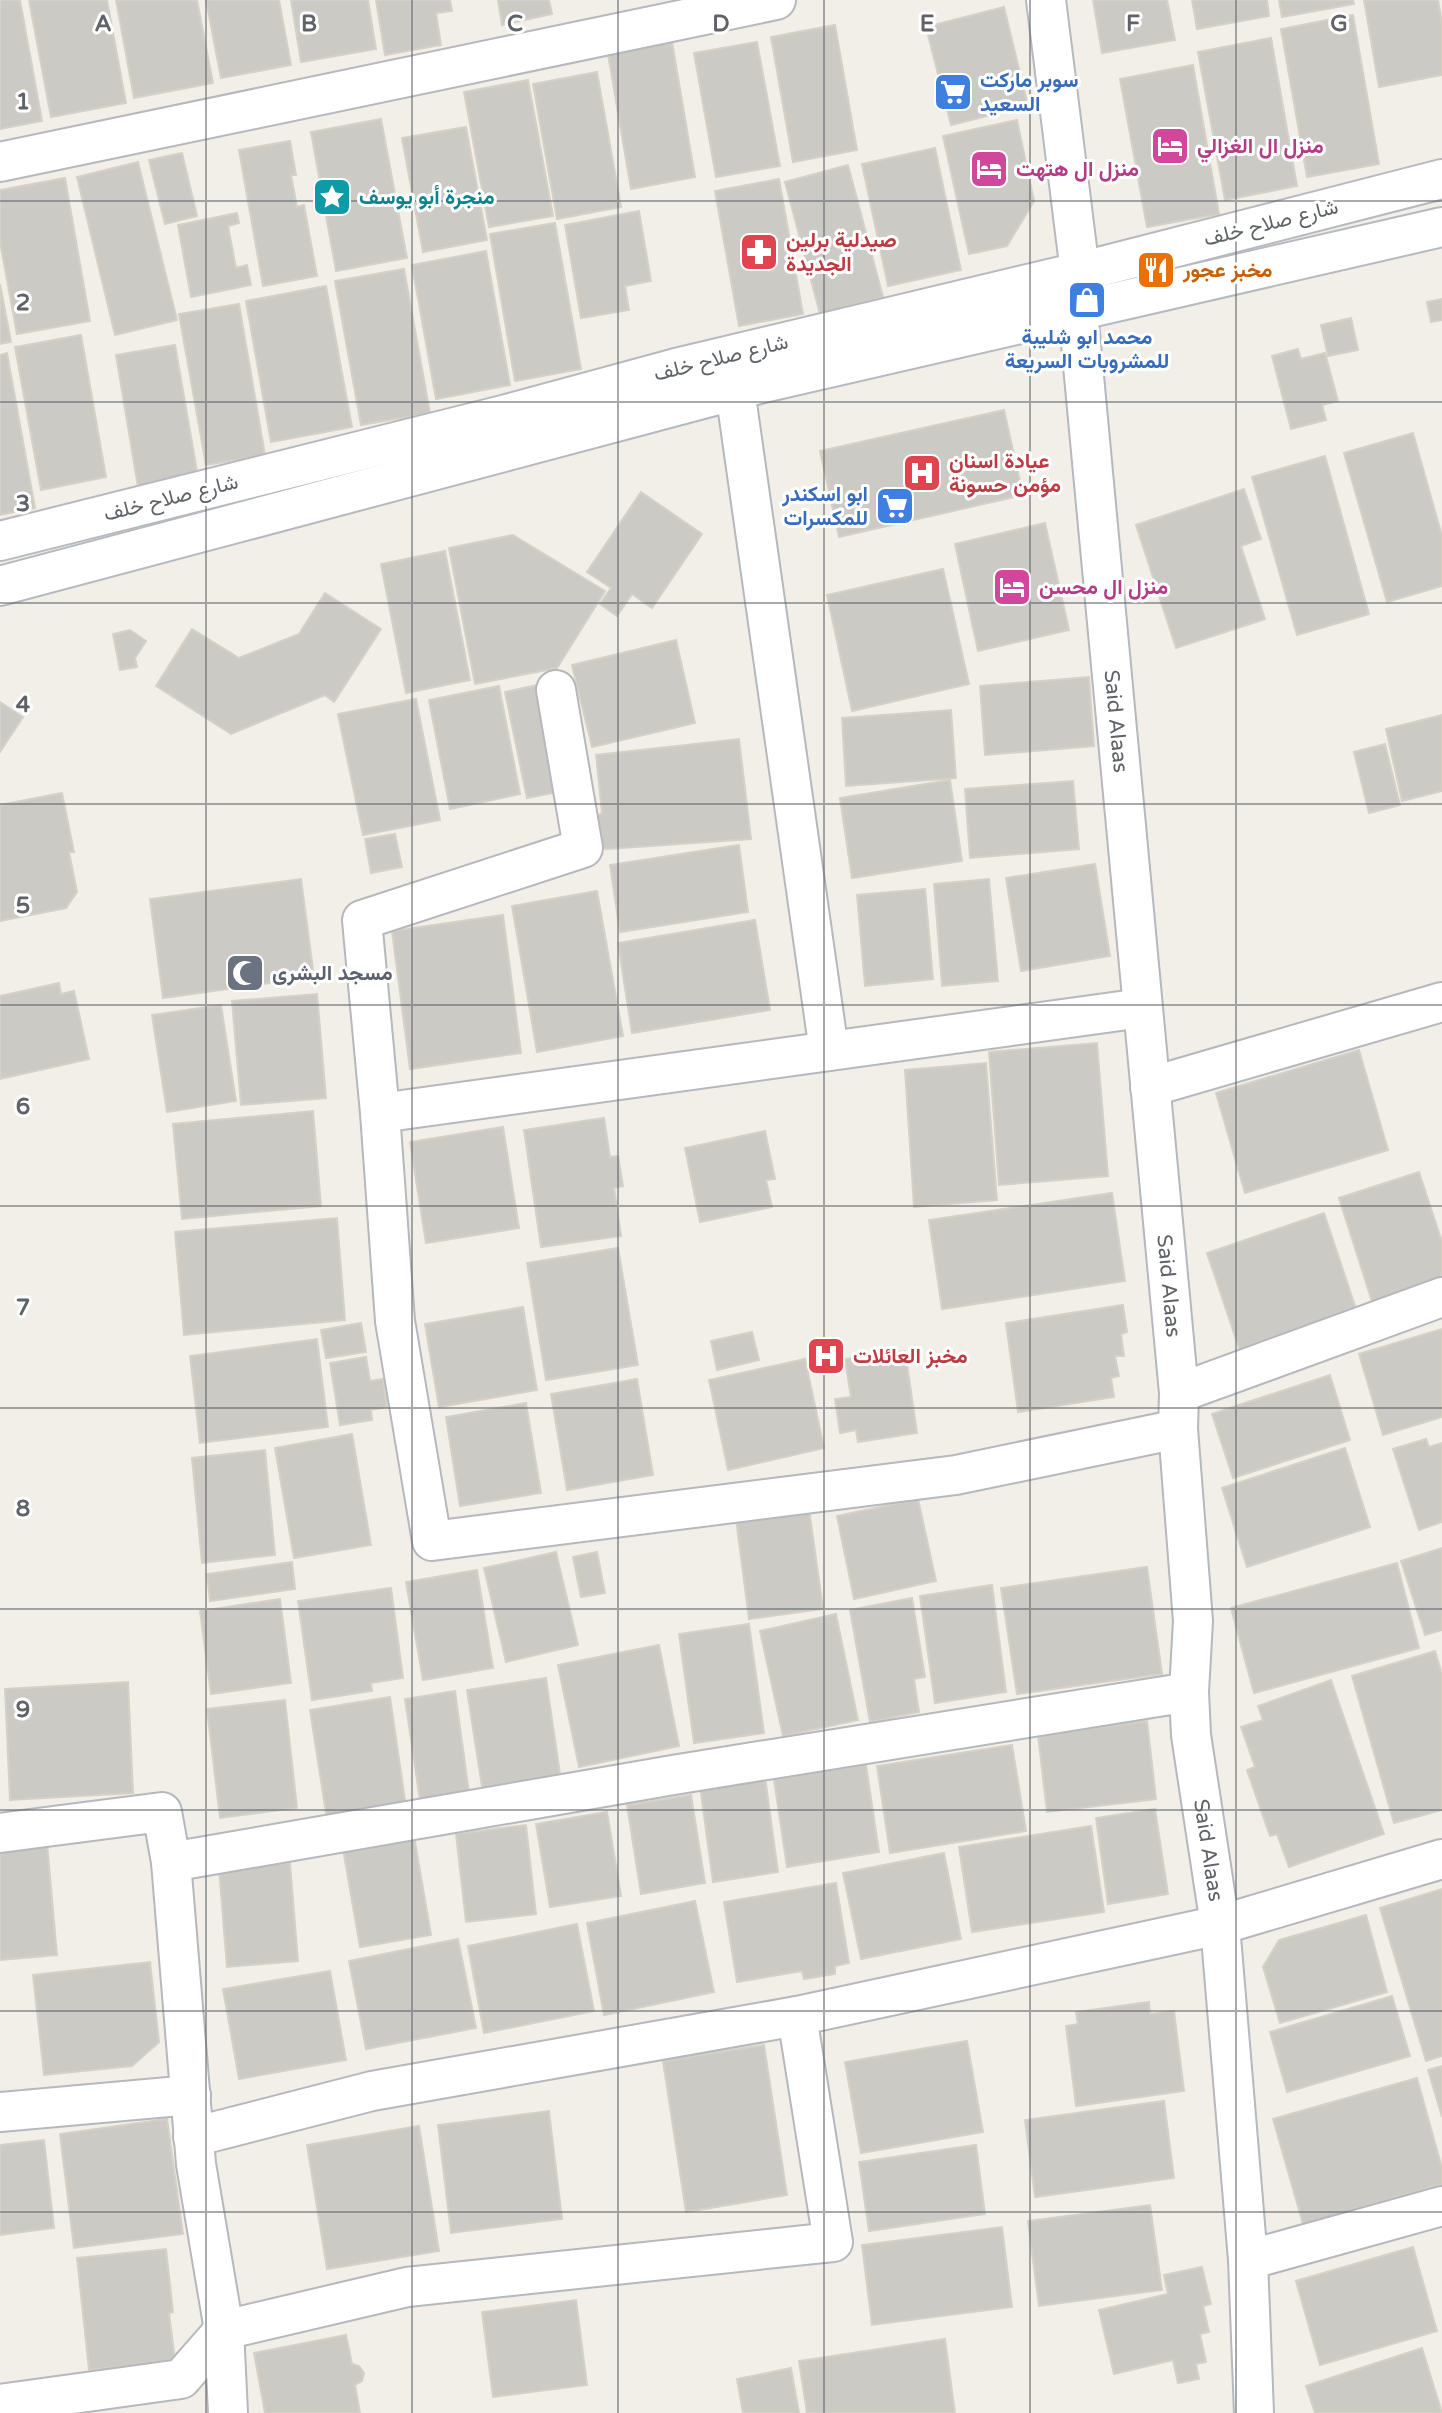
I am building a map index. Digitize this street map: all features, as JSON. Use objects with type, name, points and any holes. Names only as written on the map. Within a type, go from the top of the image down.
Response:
[{"type":"street","points":[[0,162],[776,0]]},
{"type":"street","name":"Said Alaas","points":[[1046,0],[1080,272],[1078,312],[1179,1411],[1192,1621],[1189,1692],[1191,1735],[1220,1925],[1248,2260],[1254,2413]]},
{"type":"street","name":"شارع صلاح خلف","points":[[0,541],[503,415],[676,368],[1080,272],[1442,179]]},
{"type":"street","name":"شارع صلاح خلف","points":[[0,586],[735,390],[1442,227]]},
{"type":"street","points":[[735,390],[829,1051]]},
{"type":"street","points":[[556,690],[583,848],[362,920],[380,1113],[395,1321],[432,1541],[956,1475],[1179,1411],[1442,1297]]},
{"type":"street","points":[[1150,1087],[1442,1002]]},
{"type":"street","points":[[380,1113],[1142,1008]]},
{"type":"street","points":[[171,1862],[659,1777],[1189,1692]]},
{"type":"street","points":[[0,1833],[162,1812],[171,1862],[196,2164],[224,2330],[228,2413]]},
{"type":"street","points":[[193,2137],[372,2091],[797,2017],[1220,1925],[1442,1859]]},
{"type":"street","points":[[0,2404],[181,2379],[224,2330],[407,2287],[834,2242],[797,2017]]},
{"type":"street","points":[[0,2112],[191,2095]]},
{"type":"street","points":[[1248,2260],[1442,2206]]},
{"type":"building","points":[[0,0],[20,0],[42,121],[0,129]]},
{"type":"building","points":[[29,0],[107,0],[126,103],[51,117]]},
{"type":"building","points":[[116,0],[197,0],[213,83],[134,98]]},
{"type":"building","points":[[206,0],[279,0],[291,65],[221,78]]},
{"type":"building","points":[[291,0],[368,0],[376,49],[301,62]]},
{"type":"building","points":[[376,0],[450,0],[452,11],[436,13],[441,45],[385,55]]},
{"type":"building","points":[[498,0],[549,0],[552,14],[502,25]]},
{"type":"building","points":[[1093,0],[1167,0],[1175,40],[1102,53]]},
{"type":"building","points":[[1192,0],[1267,0],[1269,16],[1197,29]]},
{"type":"building","points":[[1279,0],[1353,0],[1354,4],[1282,17]]},
{"type":"building","points":[[1364,0],[1438,0],[1442,22],[1442,75],[1379,87]]},
{"type":"building","points":[[1004,7],[1028,106],[951,125],[926,27]]},
{"type":"building","points":[[1353,15],[1379,164],[1307,177],[1281,29]]},
{"type":"building","points":[[835,25],[857,150],[793,162],[771,37]]},
{"type":"building","points":[[1271,38],[1297,186],[1225,200],[1198,52]]},
{"type":"building","points":[[672,42],[695,177],[631,189],[608,54]]},
{"type":"building","points":[[757,42],[780,166],[716,177],[694,53]]},
{"type":"building","name":"منزل ال الغزالي","points":[[1193,65],[1219,214],[1147,227],[1120,79]]},
{"type":"building","points":[[597,72],[621,207],[557,219],[533,84]]},
{"type":"building","points":[[528,80],[553,216],[489,227],[464,92]]},
{"type":"building","points":[[381,119],[407,258],[336,271],[311,132]]},
{"type":"building","name":"منزل ال هتهت","points":[[1017,120],[1034,201],[1007,246],[969,254],[943,136]]},
{"type":"building","points":[[466,127],[487,240],[423,252],[402,138]]},
{"type":"building","points":[[290,141],[296,175],[291,175],[297,207],[304,205],[317,276],[263,286],[239,150]]},
{"type":"building","points":[[935,148],[961,270],[888,286],[862,164]]},
{"type":"building","points":[[182,153],[197,216],[165,224],[149,160]]},
{"type":"building","points":[[138,162],[177,320],[115,335],[77,177]]},
{"type":"building","points":[[848,165],[883,297],[820,314],[785,182]]},
{"type":"building","points":[[65,178],[90,321],[17,334],[0,242],[0,190]]},
{"type":"building","name":"صيدلية برلين الجديدة","points":[[779,179],[803,314],[739,326],[715,191]]},
{"type":"building","points":[[639,211],[651,281],[625,286],[629,310],[581,318],[565,225]]},
{"type":"building","points":[[237,213],[239,223],[228,226],[236,268],[247,265],[251,285],[191,297],[178,225]]},
{"type":"building","points":[[555,223],[581,369],[515,381],[490,234]]},
{"type":"building","points":[[486,251],[510,385],[436,399],[412,265]]},
{"type":"building","points":[[404,269],[430,413],[361,425],[335,281]]},
{"type":"building","points":[[0,284],[11,342],[0,344]]},
{"type":"building","points":[[326,286],[352,427],[271,442],[246,301]]},
{"type":"building","points":[[1442,299],[1442,320],[1431,322],[1427,302]]},
{"type":"building","points":[[239,304],[265,455],[206,465],[179,314]]},
{"type":"building","points":[[1351,318],[1358,350],[1328,356],[1321,325]]},
{"type":"building","points":[[81,335],[106,477],[41,490],[15,347]]},
{"type":"building","points":[[175,345],[198,477],[138,487],[116,355]]},
{"type":"building","points":[[1298,349],[1301,359],[1325,353],[1338,401],[1322,405],[1326,420],[1291,429],[1272,356]]},
{"type":"building","points":[[7,353],[35,508],[0,515],[0,355]]},
{"type":"building","name":"عيادة اسنان مؤمن حسونة","points":[[1004,410],[1023,495],[839,537],[820,451]]},
{"type":"building","points":[[1413,433],[1442,536],[1442,586],[1387,602],[1344,453]]},
{"type":"building","points":[[1325,456],[1369,614],[1297,635],[1252,477]]},
{"type":"building","points":[[1244,489],[1261,539],[1241,546],[1265,619],[1176,648],[1136,525]]},
{"type":"building","points":[[641,492],[702,534],[652,608],[632,594],[617,616],[600,604],[611,588],[587,572]]},
{"type":"building","name":"منزل ال محسن","points":[[1045,523],[1069,630],[978,651],[955,544]]},
{"type":"building","points":[[513,535],[605,591],[557,668],[475,684],[449,548]]},
{"type":"building","points":[[445,551],[470,680],[406,693],[381,564]]},
{"type":"building","points":[[943,569],[969,684],[852,711],[827,595]]},
{"type":"building","points":[[325,593],[381,629],[334,702],[325,695],[231,734],[156,686],[192,629],[239,658],[299,634]]},
{"type":"building","points":[[130,630],[146,641],[135,658],[137,667],[120,670],[113,634]]},
{"type":"building","points":[[676,640],[695,723],[592,747],[572,665]]},
{"type":"building","points":[[1089,677],[1094,746],[985,755],[980,686]]},
{"type":"building","points":[[547,683],[568,790],[527,798],[505,692]]},
{"type":"building","points":[[499,686],[520,794],[450,809],[429,700]]},
{"type":"building","points":[[416,699],[440,820],[363,835],[338,714]]},
{"type":"building","points":[[0,702],[23,717],[0,752]]},
{"type":"building","points":[[951,710],[956,778],[846,786],[842,718]]},
{"type":"building","points":[[1442,715],[1442,791],[1402,801],[1386,729]]},
{"type":"building","points":[[739,739],[751,839],[607,849],[596,847],[593,818],[602,813],[596,755]]},
{"type":"building","points":[[1385,744],[1400,805],[1369,813],[1354,752]]},
{"type":"building","points":[[950,780],[962,861],[852,878],[840,798]]},
{"type":"building","points":[[1073,781],[1079,849],[970,858],[965,789]]},
{"type":"building","points":[[62,793],[74,852],[69,852],[77,892],[66,908],[0,921],[0,805]]},
{"type":"building","points":[[395,834],[402,867],[371,873],[365,839]]},
{"type":"building","points":[[739,845],[748,912],[620,932],[610,865]]},
{"type":"building","points":[[1095,864],[1110,956],[1021,971],[1006,878]]},
{"type":"building","points":[[301,879],[314,977],[163,998],[150,899]]},
{"type":"building","points":[[989,879],[998,981],[942,986],[934,884]]},
{"type":"building","points":[[925,889],[933,979],[865,986],[857,895]]},
{"type":"building","points":[[597,891],[623,1036],[537,1052],[512,906]]},
{"type":"building","points":[[503,915],[521,1053],[410,1069],[392,931]]},
{"type":"building","points":[[755,920],[770,1010],[632,1033],[618,943]]},
{"type":"building","points":[[59,983],[61,994],[74,991],[89,1059],[0,1079],[0,996]]},
{"type":"building","points":[[317,994],[326,1098],[241,1105],[232,1001]]},
{"type":"building","points":[[221,1005],[236,1101],[167,1112],[152,1015]]},
{"type":"building","points":[[1097,1043],[1108,1176],[999,1185],[989,1052]]},
{"type":"building","points":[[1359,1050],[1388,1150],[1245,1193],[1216,1093]]},
{"type":"building","points":[[986,1063],[997,1200],[914,1207],[905,1070]]},
{"type":"building","points":[[313,1111],[321,1206],[182,1219],[173,1124]]},
{"type":"building","points":[[604,1118],[610,1157],[618,1156],[623,1186],[614,1188],[621,1236],[541,1247],[524,1130]]},
{"type":"building","points":[[503,1127],[519,1228],[426,1243],[410,1142]]},
{"type":"building","points":[[765,1131],[775,1179],[766,1180],[772,1207],[700,1222],[685,1148]]},
{"type":"building","points":[[1419,1172],[1442,1242],[1442,1289],[1375,1311],[1339,1198]]},
{"type":"building","points":[[1112,1193],[1125,1281],[942,1309],[929,1220]]},
{"type":"building","points":[[1324,1213],[1357,1312],[1240,1351],[1207,1253]]},
{"type":"building","points":[[337,1218],[345,1320],[184,1335],[175,1232]]},
{"type":"building","points":[[618,1248],[638,1365],[546,1380],[527,1263]]},
{"type":"building","points":[[1123,1305],[1127,1332],[1121,1334],[1124,1356],[1115,1356],[1119,1376],[1111,1378],[1114,1397],[1018,1412],[1006,1323]]},
{"type":"building","points":[[523,1307],[537,1390],[439,1407],[425,1324]]},
{"type":"building","points":[[361,1323],[366,1352],[326,1358],[321,1330]]},
{"type":"building","points":[[1442,1329],[1442,1417],[1383,1435],[1359,1354]]},
{"type":"building","points":[[752,1332],[759,1360],[717,1370],[711,1341]]},
{"type":"building","points":[[317,1339],[328,1427],[200,1443],[190,1356]]},
{"type":"building","points":[[905,1351],[917,1433],[858,1442],[856,1430],[840,1433],[835,1399],[851,1397],[845,1359]]},
{"type":"building","points":[[366,1357],[370,1381],[383,1379],[387,1407],[371,1410],[372,1420],[340,1425],[330,1363]]},
{"type":"building","points":[[805,1359],[824,1448],[728,1470],[709,1380]]},
{"type":"building","points":[[1330,1375],[1350,1440],[1233,1478],[1212,1414]]},
{"type":"building","points":[[637,1379],[653,1475],[567,1490],[551,1394]]},
{"type":"building","points":[[526,1403],[541,1493],[460,1506],[446,1417]]},
{"type":"building","points":[[352,1434],[371,1545],[294,1558],[275,1448]]},
{"type":"building","points":[[1426,1439],[1429,1447],[1442,1443],[1442,1522],[1419,1530],[1393,1449]]},
{"type":"building","points":[[1345,1448],[1370,1527],[1247,1567],[1222,1488]]},
{"type":"building","points":[[265,1450],[275,1555],[202,1563],[192,1458]]},
{"type":"building","points":[[918,1499],[936,1581],[854,1599],[837,1516]]},
{"type":"building","points":[[809,1509],[823,1609],[749,1619],[736,1519]]},
{"type":"building","points":[[1442,1548],[1442,1630],[1425,1635],[1401,1561]]},
{"type":"building","points":[[556,1552],[578,1645],[506,1662],[484,1568]]},
{"type":"building","points":[[597,1552],[605,1593],[581,1597],[573,1557]]},
{"type":"building","points":[[292,1562],[295,1589],[210,1601],[207,1574]]},
{"type":"building","points":[[1397,1563],[1419,1648],[1254,1693],[1231,1608]]},
{"type":"building","points":[[1147,1567],[1162,1674],[1017,1694],[1001,1588]]},
{"type":"building","points":[[477,1570],[493,1668],[423,1680],[406,1582]]},
{"type":"building","points":[[992,1585],[1006,1692],[935,1703],[920,1596]]},
{"type":"building","points":[[391,1588],[403,1678],[371,1683],[372,1691],[312,1700],[298,1601]]},
{"type":"building","points":[[912,1598],[925,1677],[914,1679],[919,1712],[870,1722],[850,1610]]},
{"type":"building","points":[[280,1599],[291,1683],[211,1694],[200,1611]]},
{"type":"building","points":[[836,1614],[858,1720],[783,1736],[760,1631]]},
{"type":"building","points":[[749,1624],[764,1733],[694,1743],[679,1634]]},
{"type":"building","points":[[659,1645],[679,1746],[579,1767],[558,1665]]},
{"type":"building","points":[[1435,1651],[1442,1674],[1442,1810],[1394,1823],[1352,1676]]},
{"type":"building","points":[[546,1678],[561,1781],[483,1793],[467,1690]]},
{"type":"building","points":[[1331,1680],[1384,1834],[1289,1867],[1277,1834],[1270,1836],[1247,1770],[1255,1767],[1241,1727],[1263,1720],[1258,1706]]},
{"type":"building","points":[[128,1682],[133,1793],[10,1800],[5,1689]]},
{"type":"building","points":[[455,1691],[470,1800],[421,1807],[405,1699]]},
{"type":"building","points":[[390,1697],[407,1814],[328,1826],[310,1710]]},
{"type":"building","points":[[285,1700],[297,1808],[220,1818],[207,1709]]},
{"type":"building","points":[[1147,1721],[1156,1799],[1047,1812],[1038,1735]]},
{"type":"building","points":[[1012,1745],[1026,1831],[890,1853],[877,1766]]},
{"type":"building","points":[[865,1758],[879,1852],[787,1867],[773,1773]]},
{"type":"building","points":[[765,1777],[778,1872],[713,1882],[700,1786]]},
{"type":"building","points":[[691,1795],[705,1883],[641,1894],[627,1805]]},
{"type":"building","points":[[1155,1809],[1168,1894],[1108,1904],[1096,1818]]},
{"type":"building","points":[[607,1812],[621,1896],[550,1907],[536,1824]]},
{"type":"building","points":[[526,1825],[536,1914],[466,1922],[456,1834]]},
{"type":"building","points":[[1091,1826],[1104,1912],[972,1932],[959,1847]]},
{"type":"building","points":[[414,1836],[431,1935],[360,1947],[343,1849]]},
{"type":"building","points":[[47,1843],[57,1955],[0,1960],[0,1847]]},
{"type":"building","points":[[944,1853],[961,1939],[861,1959],[843,1873]]},
{"type":"building","points":[[290,1863],[298,1961],[227,1967],[219,1869]]},
{"type":"building","points":[[836,1883],[849,1963],[835,1966],[835,1974],[804,1979],[802,1971],[737,1982],[724,1902]]},
{"type":"building","points":[[1442,1889],[1442,2056],[1426,2061],[1380,1908]]},
{"type":"building","points":[[695,1901],[714,1992],[604,2015],[587,1923]]},
{"type":"building","points":[[1366,1915],[1387,1992],[1280,2023],[1263,1967],[1279,1940]]},
{"type":"building","points":[[577,1924],[594,2011],[484,2033],[468,1946]]},
{"type":"building","points":[[458,1939],[476,2028],[366,2049],[349,1961]]},
{"type":"building","points":[[150,1962],[159,2042],[132,2066],[44,2075],[33,1975]]},
{"type":"building","points":[[330,1971],[346,2060],[239,2079],[223,1989]]},
{"type":"building","points":[[1392,1996],[1410,2056],[1287,2092],[1270,2032]]},
{"type":"building","points":[[1149,2002],[1150,2014],[1174,2011],[1184,2091],[1076,2106],[1066,2026],[1078,2024],[1076,2012]]},
{"type":"building","points":[[967,2041],[983,2132],[861,2153],[845,2062]]},
{"type":"building","points":[[764,2045],[787,2195],[686,2212],[663,2061]]},
{"type":"building","points":[[1442,2066],[1442,2117],[1428,2070]]},
{"type":"building","points":[[1417,2078],[1442,2168],[1442,2184],[1303,2224],[1273,2119]]},
{"type":"building","points":[[1164,2101],[1174,2178],[1035,2197],[1025,2120]]},
{"type":"building","points":[[549,2111],[562,2219],[451,2233],[438,2125]]},
{"type":"building","points":[[167,2119],[183,2234],[74,2248],[60,2134]]},
{"type":"building","points":[[419,2126],[439,2251],[327,2269],[307,2145]]},
{"type":"building","points":[[44,2140],[54,2228],[0,2235],[0,2145]]},
{"type":"building","points":[[976,2145],[985,2214],[869,2231],[859,2162]]},
{"type":"building","points":[[1150,2205],[1162,2290],[1039,2306],[1028,2221]]},
{"type":"building","points":[[1002,2227],[1012,2307],[872,2325],[862,2245]]},
{"type":"building","points":[[1413,2247],[1437,2331],[1320,2365],[1296,2281]]},
{"type":"building","points":[[166,2249],[173,2312],[169,2313],[175,2360],[89,2370],[77,2258]]},
{"type":"building","points":[[1202,2267],[1211,2304],[1203,2306],[1209,2332],[1200,2334],[1206,2362],[1196,2364],[1199,2379],[1178,2383],[1173,2360],[1114,2374],[1099,2310],[1168,2294],[1164,2275]]},
{"type":"building","points":[[576,2300],[587,2385],[493,2397],[482,2312]]},
{"type":"building","points":[[346,2335],[352,2364],[359,2366],[364,2373],[362,2381],[355,2385],[360,2413],[265,2413],[254,2353]]},
{"type":"building","points":[[945,2339],[955,2413],[807,2413],[799,2361]]},
{"type":"building","points":[[1422,2348],[1442,2413],[1315,2413],[1306,2386]]},
{"type":"building","points":[[791,2368],[799,2413],[743,2413],[737,2379]]},
{"type":"place","name":"سوبر ماركت السعيد","points":[[953,92]]},
{"type":"place","name":"منزل ال الغزالي","points":[[1170,146]]},
{"type":"place","name":"منزل ال هتهت","points":[[989,169]]},
{"type":"place","name":"منجرة أبو يوسف","points":[[332,197]]},
{"type":"place","name":"صيدلية برلين الجديدة","points":[[759,252]]},
{"type":"place","name":"مخبز عجور","points":[[1156,270]]},
{"type":"place","name":"محمد ابو شليبة للمشروبات السريعة","points":[[1087,300]]},
{"type":"place","name":"عيادة اسنان مؤمن حسونة","points":[[922,473]]},
{"type":"place","name":"ابو اسكندر للمكسرات","points":[[895,506]]},
{"type":"place","name":"منزل ال محسن","points":[[1012,587]]},
{"type":"place","name":"مسجد البشرى","points":[[245,973]]},
{"type":"place","name":"مخبز العائلات","points":[[826,1356]]}]
